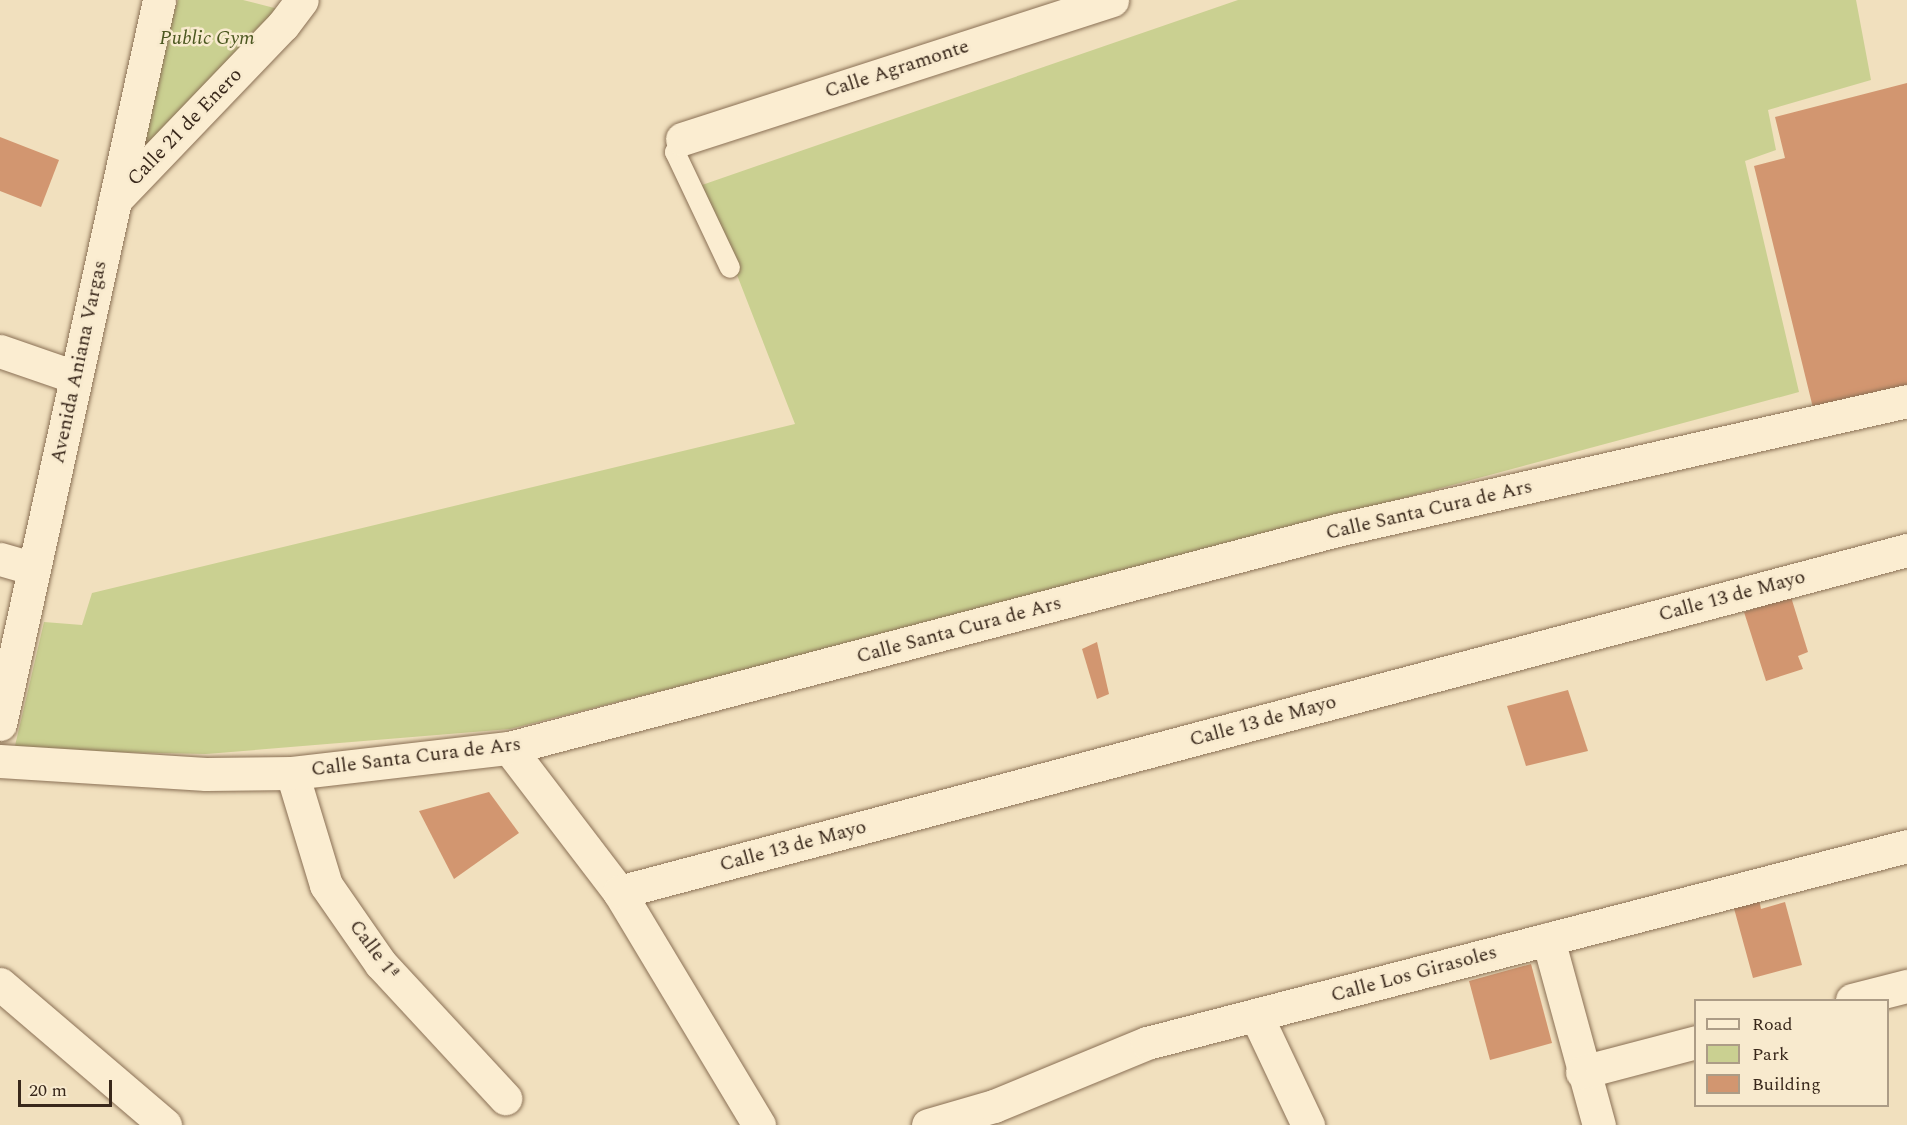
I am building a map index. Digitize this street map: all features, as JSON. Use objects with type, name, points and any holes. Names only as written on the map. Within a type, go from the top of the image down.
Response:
[{"type":"street","name":"Avenida Aniana Vargas","points":[[0,724],[159,0]]},
{"type":"street","name":"Calle 21 de Enero","points":[[115,200],[283,25],[302,0]]},
{"type":"street","name":"Calle Agramonte","points":[[682,139],[1112,0]]},
{"type":"street","points":[[0,351],[75,377]]},
{"type":"street","name":"Calle Santa Cura de Ars","points":[[0,761],[206,774],[292,773],[509,748],[1337,530],[1907,401]]},
{"type":"street","name":"Calle 13 de Mayo","points":[[619,892],[1907,549]]},
{"type":"street","points":[[0,559],[34,569]]},
{"type":"street","points":[[509,748],[619,892],[759,1125]]},
{"type":"street","name":"Calle 1ª","points":[[292,773],[326,885],[381,964],[505,1098]]},
{"type":"street","name":"Calle Los Girasoles","points":[[928,1125],[994,1106],[1147,1043],[1907,846]]},
{"type":"street","points":[[1548,939],[1582,1072],[1599,1125]]},
{"type":"street","points":[[0,984],[165,1125]]},
{"type":"street","points":[[1856,999],[1907,986]]},
{"type":"street","points":[[1257,1015],[1308,1125]]},
{"type":"street","points":[[1582,1072],[1694,1042]]},
{"type":"lane","points":[[682,139],[675,152],[730,268]]},
{"type":"green space","name":"Public Gym","points":[[178,0],[243,0],[286,11],[121,188]]},
{"type":"green space","points":[[1238,0],[1856,0],[1871,80],[1768,110],[1776,150],[1745,161],[1799,392],[1069,588],[510,729],[206,754],[14,750],[44,622],[82,625],[92,593],[795,424],[702,185]]},
{"type":"building","points":[[1907,83],[1907,389],[1814,412],[1754,166],[1785,158],[1775,117]]},
{"type":"building","points":[[0,137],[59,160],[41,207],[0,191]]},
{"type":"building","points":[[1791,597],[1808,652],[1798,656],[1803,669],[1766,681],[1744,612]]},
{"type":"building","points":[[1097,642],[1109,694],[1097,699],[1082,649]]},
{"type":"building","points":[[1568,690],[1588,751],[1526,766],[1507,706]]},
{"type":"building","points":[[489,792],[519,833],[454,879],[419,811]]},
{"type":"building","points":[[1758,894],[1761,909],[1785,902],[1802,965],[1753,978],[1732,901]]},
{"type":"building","points":[[1531,964],[1552,1043],[1490,1060],[1469,981]]}]
